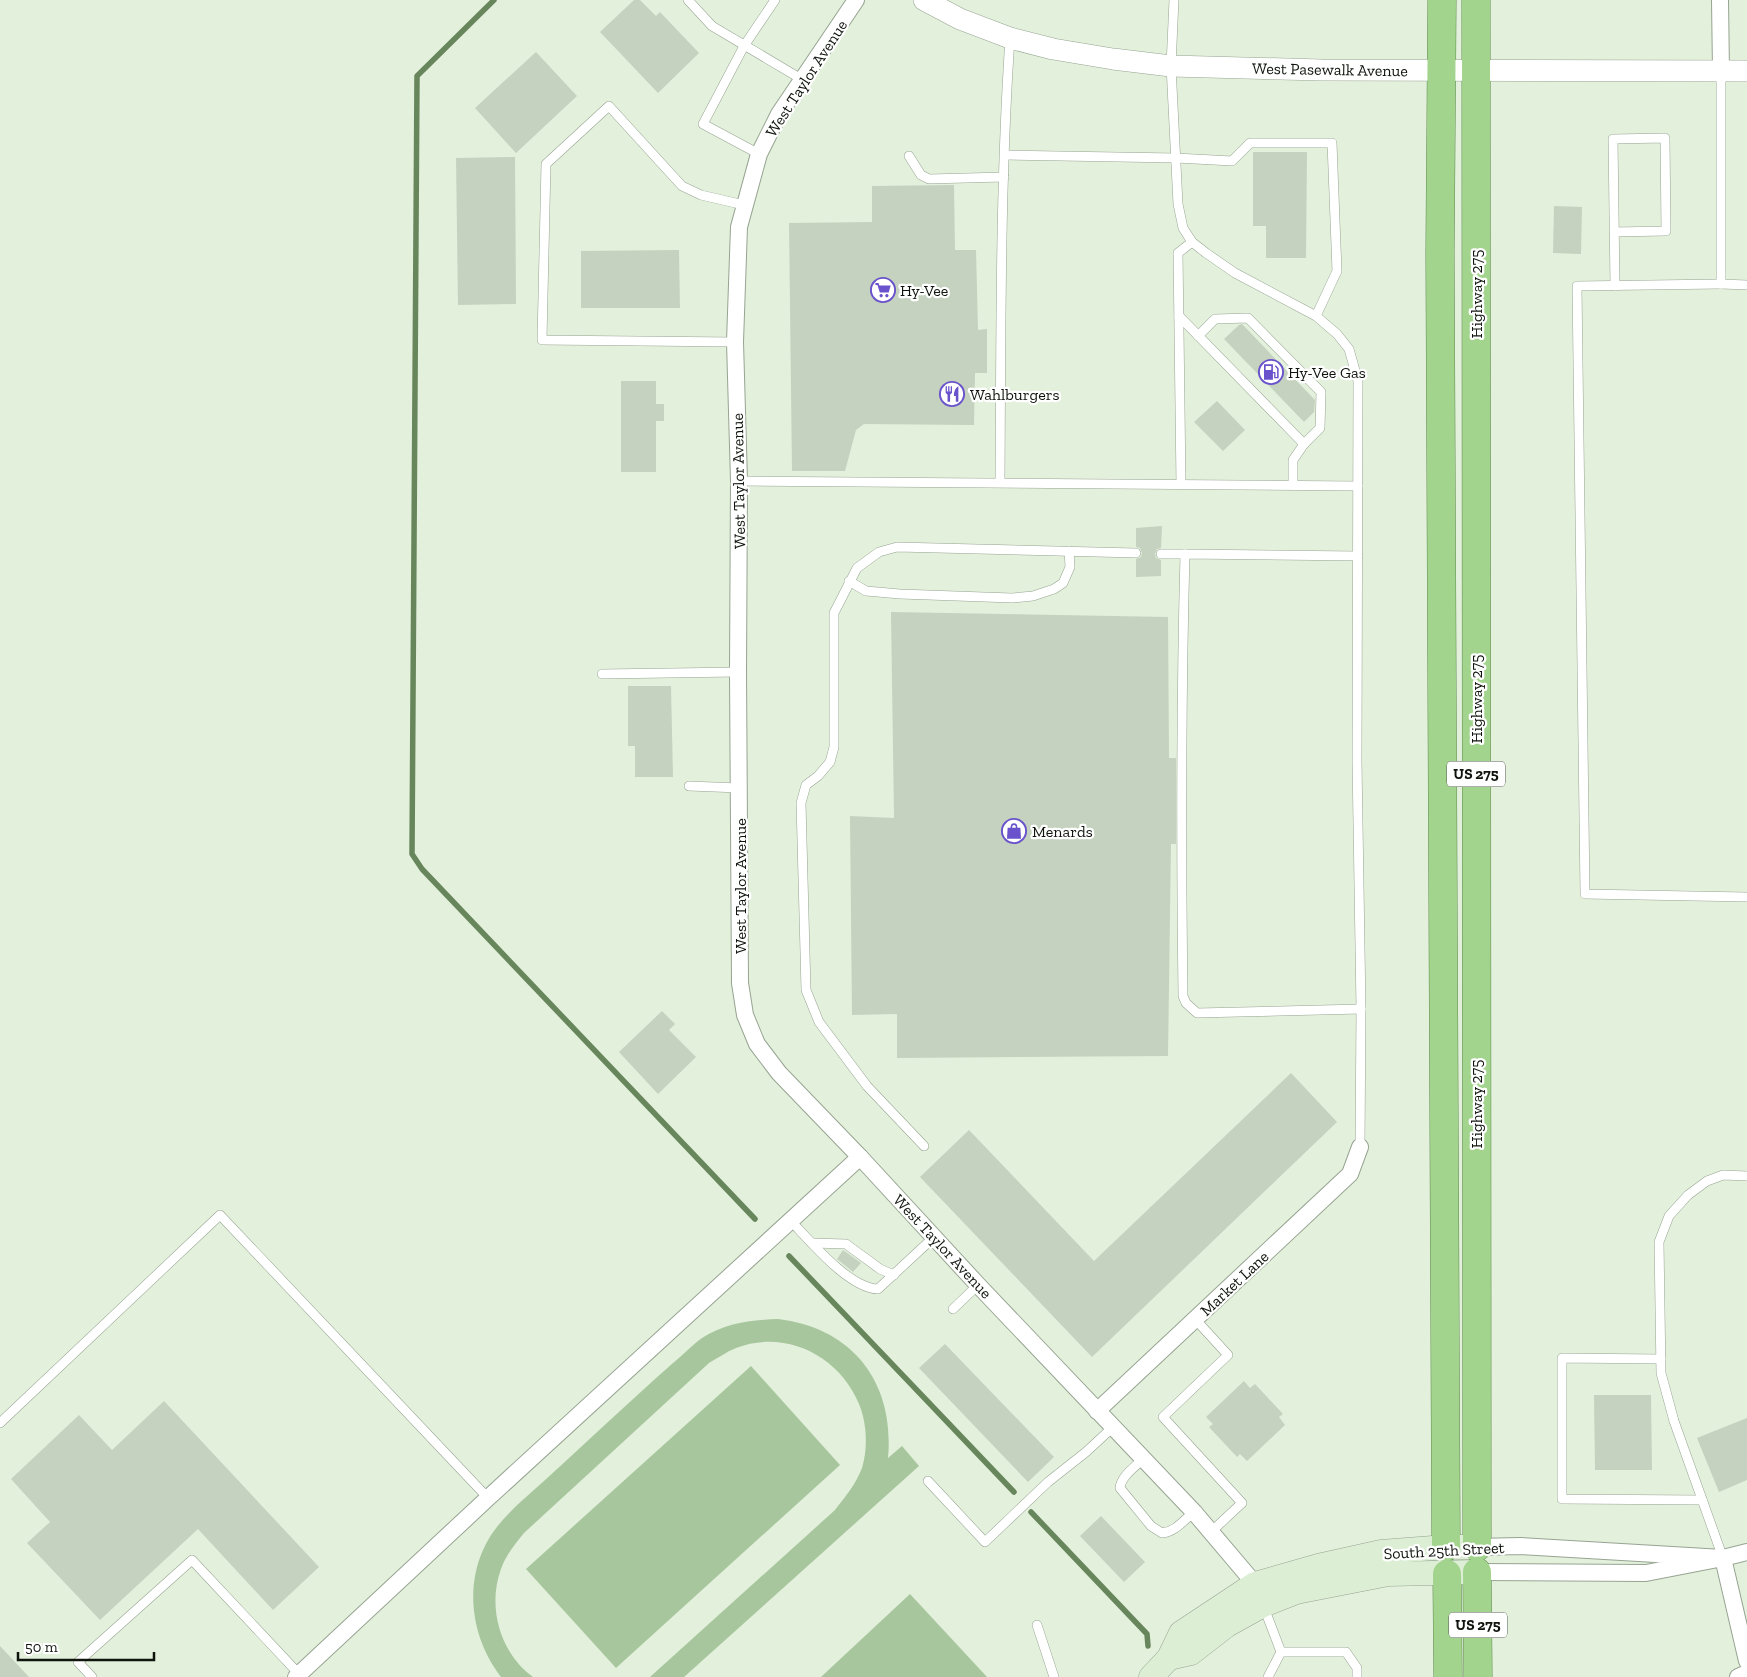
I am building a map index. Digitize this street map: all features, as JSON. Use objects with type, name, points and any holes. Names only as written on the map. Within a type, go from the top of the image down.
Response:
[{"type":"highway","name":"Highway 275","points":[[1442,0],[1440,273],[1446,1547]]},
{"type":"highway","name":"Highway 275","points":[[1476,0],[1478,1677]]},
{"type":"highway","name":"US 275","points":[[1447,1574],[1448,1677]]},
{"type":"main road","name":"South 25th Street","points":[[1151,1677],[1169,1658],[1191,1653],[1227,1625],[1259,1594],[1318,1566],[1381,1552],[1446,1547],[1477,1560]]},
{"type":"main road","name":"South 25th Street","points":[[1259,1594],[1296,1592],[1388,1574],[1447,1574],[1477,1560]]},
{"type":"street","name":"West Taylor Avenue","points":[[856,0],[778,114],[759,154],[738,227],[735,342],[739,480],[740,983],[745,1014],[757,1044],[779,1073],[1212,1531],[1259,1594]]},
{"type":"street","name":"West Pasewalk Avenue","points":[[924,0],[960,19],[1010,38],[1113,59],[1170,66],[1322,70],[1747,71]]},
{"type":"street","points":[[1720,0],[1721,71]]},
{"type":"street","name":"Market Lane","points":[[1097,1411],[1350,1174],[1360,1148]]},
{"type":"street","points":[[304,1674],[488,1498],[860,1157]]},
{"type":"street","name":"South 25th Street","points":[[1477,1560],[1520,1546],[1723,1558]]},
{"type":"street","name":"South 25th Street","points":[[1477,1560],[1646,1573],[1747,1552]]},
{"type":"street","points":[[1723,1558],[1747,1661]]},
{"type":"street","points":[[1738,1677],[1747,1673]]},
{"type":"lane","points":[[688,0],[712,26],[803,80]]},
{"type":"lane","points":[[759,154],[703,124],[744,46],[775,0]]},
{"type":"lane","points":[[1174,0],[1170,66],[1180,212],[1183,228],[1192,242],[1206,254],[1235,273],[1316,316],[1337,334],[1349,348],[1358,381],[1357,770],[1361,1009],[1360,1148]]},
{"type":"lane","points":[[1000,482],[1005,107],[1010,38]]},
{"type":"lane","points":[[1721,71],[1721,284]]},
{"type":"lane","points":[[735,342],[542,340],[546,164],[608,106],[682,186],[701,195],[744,205]]},
{"type":"lane","points":[[1614,232],[1666,232],[1665,138],[1613,139],[1614,232],[1615,286]]},
{"type":"lane","points":[[1005,155],[1176,158],[1232,161],[1250,143],[1332,143],[1337,271],[1316,316]]},
{"type":"lane","points":[[909,156],[921,175],[929,179],[1004,177]]},
{"type":"lane","points":[[1181,484],[1178,253],[1192,242]]},
{"type":"lane","points":[[1747,285],[1577,286],[1586,894],[1747,897]]},
{"type":"lane","points":[[1179,316],[1304,444]]},
{"type":"lane","points":[[1198,336],[1215,320],[1248,318],[1321,392],[1320,428],[1304,444],[1293,460],[1293,485]]},
{"type":"lane","points":[[739,480],[1358,486]]},
{"type":"lane","points":[[924,1146],[867,1086],[819,1022],[806,990],[801,803],[806,785],[818,776],[830,762],[834,746],[834,613],[857,568],[880,552],[897,547],[1136,553]]},
{"type":"lane","points":[[849,581],[866,591],[900,594],[1012,598],[1033,596],[1054,589],[1062,583],[1070,567],[1069,551]]},
{"type":"lane","points":[[1161,554],[1358,556]]},
{"type":"lane","points":[[1185,554],[1182,660],[1183,996],[1186,1003],[1197,1013],[1361,1009]]},
{"type":"lane","points":[[602,674],[738,672]]},
{"type":"lane","points":[[689,786],[739,788]]},
{"type":"lane","points":[[1723,1558],[1674,1421],[1662,1372],[1659,1242],[1669,1216],[1688,1195],[1707,1181],[1723,1175],[1747,1176]]},
{"type":"lane","points":[[0,1424],[220,1215],[488,1498]]},
{"type":"lane","points":[[791,1221],[831,1263],[856,1282],[869,1289],[878,1289],[934,1237]]},
{"type":"lane","points":[[812,1243],[846,1244],[880,1269],[894,1275]]},
{"type":"lane","points":[[953,1309],[978,1285]]},
{"type":"lane","points":[[1195,1319],[1228,1355],[1163,1417],[1242,1503],[1212,1531]]},
{"type":"lane","points":[[1661,1359],[1562,1358],[1562,1499],[1702,1500]]},
{"type":"lane","points":[[928,1481],[985,1542],[1048,1482],[1086,1452],[1113,1427]]},
{"type":"lane","points":[[1143,1459],[1120,1483],[1120,1488],[1151,1526],[1162,1533],[1166,1533],[1178,1526],[1194,1512]]},
{"type":"lane","points":[[92,1677],[78,1662],[192,1560],[304,1674]]},
{"type":"lane","points":[[1259,1594],[1281,1652],[1268,1677]]},
{"type":"lane","points":[[1037,1625],[1054,1677]]},
{"type":"lane","points":[[1281,1652],[1346,1652],[1357,1668],[1357,1677]]},
{"type":"green space","points":[[778,1319],[805,1325],[828,1334],[848,1347],[864,1364],[876,1384],[884,1406],[888,1431],[888,1458],[902,1446],[919,1466],[684,1677],[650,1677],[835,1510],[857,1479],[864,1460],[866,1444],[862,1411],[850,1387],[838,1372],[824,1360],[809,1351],[792,1345],[774,1342],[755,1343],[729,1351],[709,1363],[524,1533],[511,1550],[503,1564],[497,1584],[496,1614],[499,1628],[512,1655],[533,1677],[501,1677],[491,1663],[484,1648],[474,1615],[473,1598],[478,1564],[484,1548],[495,1529],[519,1503],[702,1338],[738,1323]]},
{"type":"green space","points":[[751,1366],[840,1465],[616,1668],[526,1569]]},
{"type":"green space","points":[[910,1594],[987,1677],[821,1677]]},
{"type":"building","points":[[634,0],[640,0],[656,16],[660,12],[699,53],[658,93],[600,32]]},
{"type":"building","points":[[536,52],[577,96],[516,153],[475,108]]},
{"type":"building","points":[[1253,152],[1307,152],[1306,258],[1266,258],[1266,226],[1253,226]]},
{"type":"building","points":[[515,157],[516,304],[458,305],[456,158]]},
{"type":"building","name":"Hy-Vee","points":[[954,185],[955,250],[976,250],[978,330],[987,329],[987,373],[975,373],[974,425],[864,424],[856,430],[845,471],[792,471],[789,223],[872,222],[872,186]]},
{"type":"building","points":[[1554,206],[1582,207],[1581,254],[1553,253]]},
{"type":"building","points":[[679,250],[680,308],[581,308],[581,251]]},
{"type":"building","points":[[1242,324],[1315,400],[1314,412],[1304,422],[1224,339]]},
{"type":"building","points":[[621,381],[656,381],[656,404],[664,404],[664,421],[656,421],[656,472],[621,472]]},
{"type":"building","points":[[1217,401],[1245,430],[1223,451],[1194,422]]},
{"type":"building","points":[[1162,526],[1161,548],[1157,549],[1155,554],[1156,558],[1161,560],[1161,576],[1136,577],[1136,559],[1141,557],[1142,553],[1140,548],[1136,547],[1136,528]]},
{"type":"building","name":"Menards","points":[[891,612],[1168,617],[1169,758],[1176,758],[1176,844],[1171,844],[1168,1056],[897,1058],[897,1014],[852,1015],[850,816],[894,818]]},
{"type":"building","points":[[628,686],[671,686],[673,777],[635,777],[635,746],[628,746]]},
{"type":"building","points":[[662,1011],[675,1024],[669,1030],[696,1057],[658,1094],[619,1052]]},
{"type":"building","points":[[1291,1073],[1337,1122],[1092,1357],[920,1177],[969,1130],[1094,1261]]},
{"type":"building","points":[[843,1250],[861,1263],[853,1272],[837,1259]]},
{"type":"building","points":[[945,1344],[1054,1457],[1028,1482],[919,1368]]},
{"type":"building","points":[[1244,1381],[1250,1388],[1255,1384],[1283,1414],[1279,1417],[1285,1425],[1247,1461],[1240,1454],[1237,1457],[1209,1427],[1213,1424],[1206,1417]]},
{"type":"building","points":[[1594,1395],[1651,1395],[1652,1470],[1595,1470]]},
{"type":"building","points":[[164,1401],[319,1567],[273,1610],[198,1529],[100,1620],[27,1543],[50,1522],[11,1479],[79,1415],[112,1450]]},
{"type":"building","points":[[1747,1418],[1747,1480],[1719,1492],[1697,1438]]},
{"type":"building","points":[[1101,1516],[1145,1562],[1124,1582],[1080,1536]]},
{"type":"building","points":[[0,1646],[29,1677],[0,1677]]},
{"type":"waterway","points":[[494,0],[417,76],[412,854],[422,869],[755,1219]]},
{"type":"waterway","points":[[789,1256],[1014,1492]]},
{"type":"waterway","points":[[1031,1512],[1147,1634],[1148,1646]]},
{"type":"place","name":"Hy-Vee","points":[[883,290]]},
{"type":"place","name":"Hy-Vee Gas","points":[[1271,372]]},
{"type":"place","name":"Wahlburgers","points":[[952,394]]},
{"type":"place","name":"Menards","points":[[1014,831]]}]
